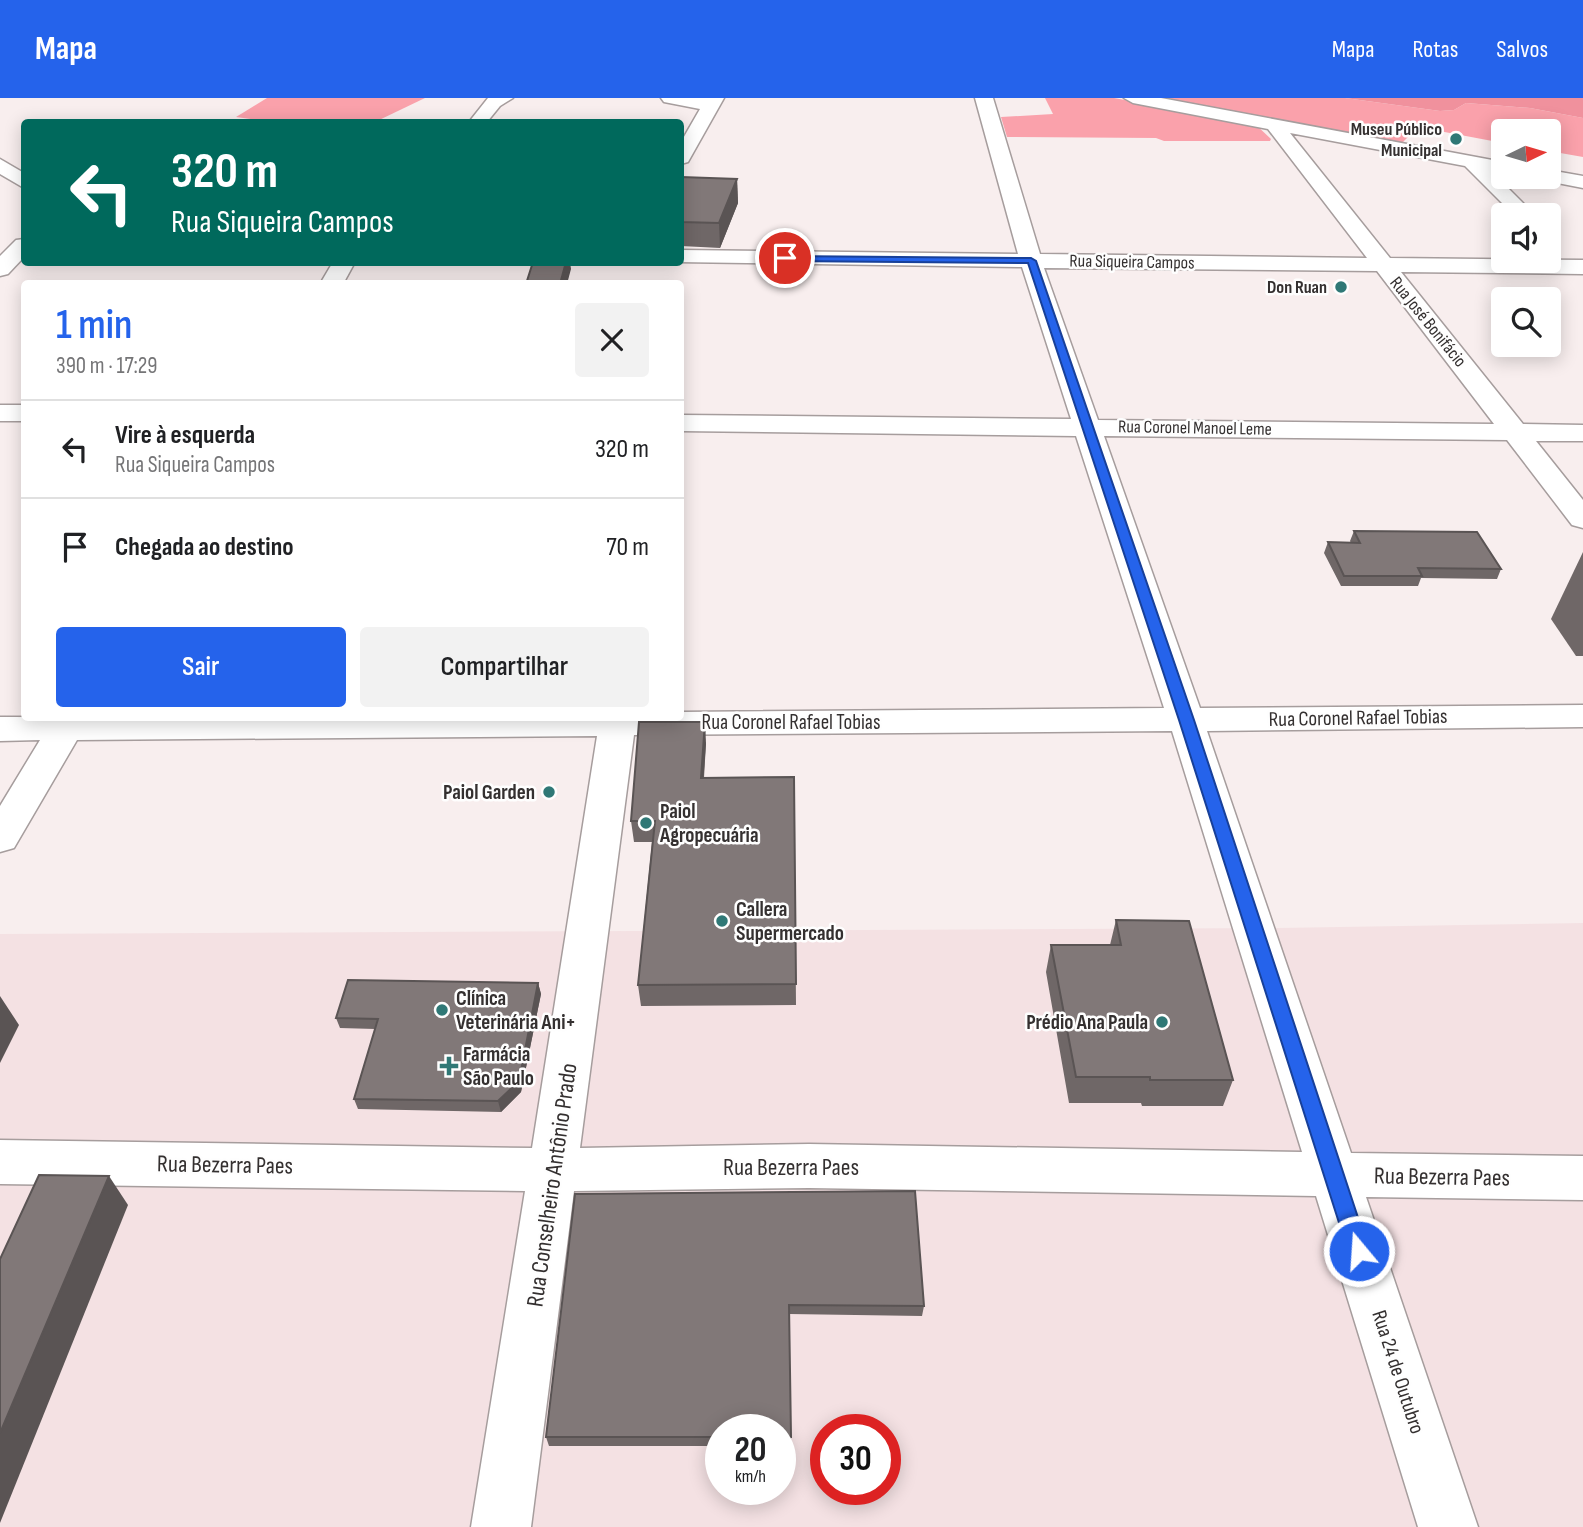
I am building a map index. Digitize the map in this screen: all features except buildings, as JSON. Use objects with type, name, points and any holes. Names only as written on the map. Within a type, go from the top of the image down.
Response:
[{"type":"street","points":[[480,119],[494,102],[504,98]]},
{"type":"street","points":[[670,98],[713,102],[684,147]]},
{"type":"street","name":"Rua 24 de Outubro","points":[[984,98],[1031,261],[1186,720],[1448,1527]]},
{"type":"street","points":[[1133,98],[1491,166]]},
{"type":"street","name":"Rua José Bonifácio","points":[[1274,125],[1583,519]]},
{"type":"street","points":[[1471,162],[1513,203]]},
{"type":"street","points":[[0,165],[21,180]]},
{"type":"street","points":[[1561,178],[1583,182]]},
{"type":"street","points":[[1561,251],[1581,268]]},
{"type":"street","name":"Rua Siqueira Campos","points":[[684,264],[1031,261],[1581,268]]},
{"type":"street","points":[[0,413],[21,413]]},
{"type":"street","name":"Rua Coronel Manoel Leme","points":[[684,423],[1583,433]]},
{"type":"street","name":"Rua Coronel Rafael Tobias","points":[[684,720],[1186,720],[1583,716]]},
{"type":"street","name":"Rua Coronel Rafael Tobias","points":[[0,729],[69,723],[434,721]]},
{"type":"street","name":"Rua Conselheiro Antônio Prado","points":[[500,1527],[554,1170],[617,721]]},
{"type":"street","points":[[0,838],[69,723]]},
{"type":"street","name":"Rua Bezerra Paes","points":[[0,1162],[554,1170],[809,1166],[1583,1178]]},
{"type":"shaded area","points":[[267,98],[425,98],[381,119],[236,117]]},
{"type":"shaded area","points":[[1045,98],[1114,98],[1255,124],[1271,139],[1164,141],[1156,138],[1007,137],[1001,117],[1053,114]]},
{"type":"shaded area","points":[[1155,98],[1345,98],[1440,111],[1454,110],[1466,103],[1530,108],[1583,118],[1583,157],[1561,153],[1561,119],[1491,119],[1491,141],[1418,127],[1400,145]]},
{"type":"shaded area","points":[[1345,98],[1583,98],[1583,118],[1530,108],[1466,103],[1454,110],[1440,111]]},
{"type":"shaded area","points":[[1583,923],[1583,1527],[0,1527],[0,934],[1278,928]]},
{"type":"place","name":"Museu Público Municipal","points":[[1456,139]]},
{"type":"place","name":"Don Ruan","points":[[1341,287]]},
{"type":"place","name":"Paiol Garden","points":[[549,792]]},
{"type":"place","name":"Paiol Agropecuária","points":[[646,823]]},
{"type":"place","name":"Callera Supermercado","points":[[722,921]]},
{"type":"place","name":"Clínica Veterinária Ani+","points":[[442,1010]]},
{"type":"place","name":"Prédio Ana Paula","points":[[1162,1022]]},
{"type":"place","name":"Farmácia São Paulo","points":[[449,1066]]},
{"type":"route","points":[[785,258],[1031,261],[1186,720],[1359,1251]]}]
